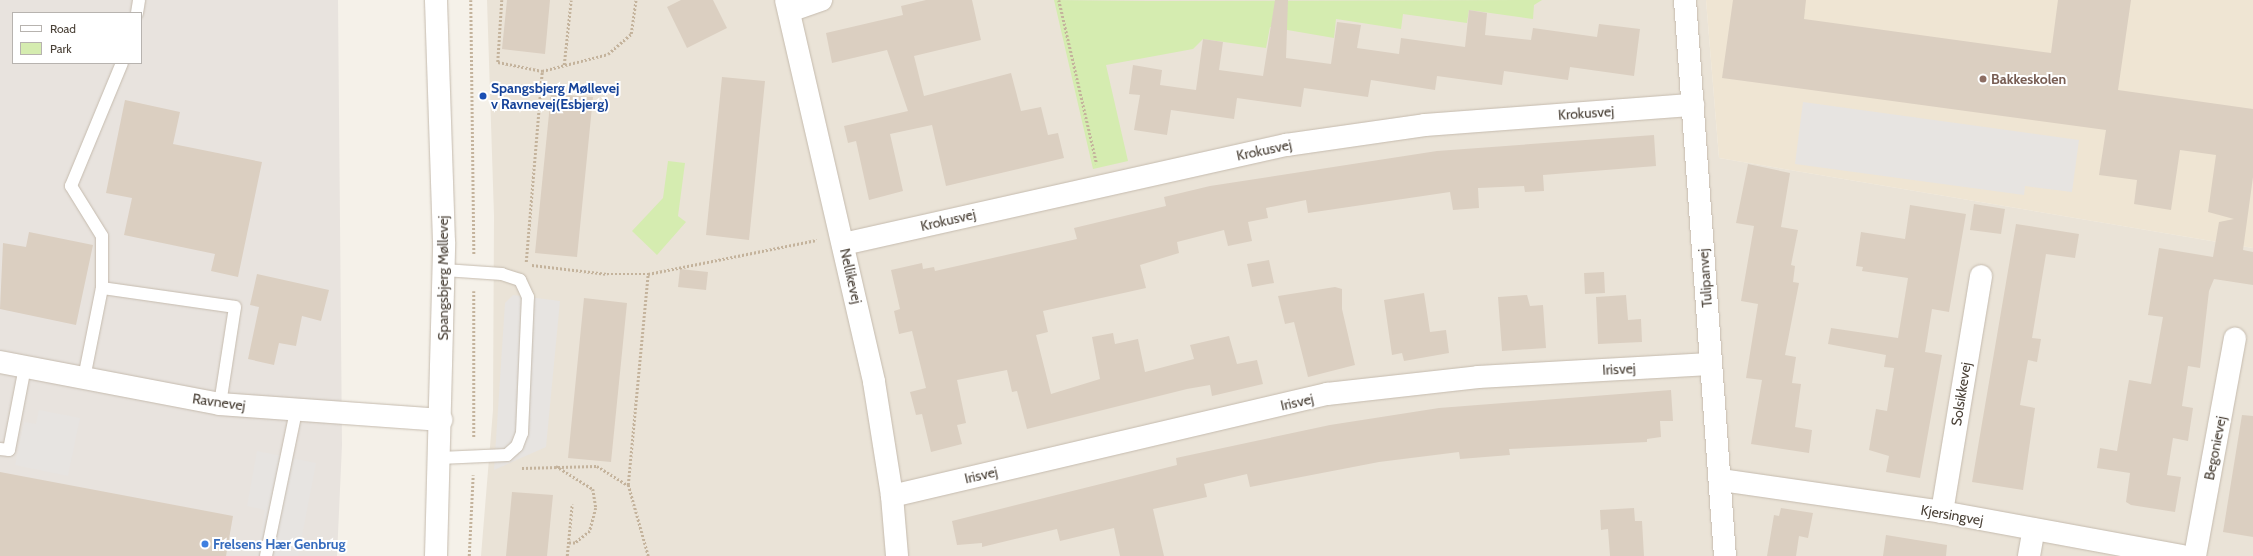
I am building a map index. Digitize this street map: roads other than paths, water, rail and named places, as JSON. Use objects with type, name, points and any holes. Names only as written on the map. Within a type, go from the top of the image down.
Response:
[{"type":"street","name":"Spangsbjerg Møllevej","points":[[436,0],[444,270],[440,458],[436,556]]},
{"type":"street","points":[[787,6],[821,0]]},
{"type":"street","name":"Tulipanvej","points":[[1685,0],[1710,364],[1721,480],[1725,556]]},
{"type":"street","name":"Nellikevej","points":[[787,6],[874,382],[892,496],[897,556]]},
{"type":"street","name":"Krokusvej","points":[[843,244],[1286,145],[1425,125],[1693,105]]},
{"type":"street","name":"Solsikkevej","points":[[1942,512],[1980,276]]},
{"type":"street","name":"Begonievej","points":[[2195,556],[2235,340]]},
{"type":"street","name":"Ravnevej","points":[[0,362],[220,404],[441,420]]},
{"type":"street","name":"Irisvej","points":[[892,496],[1327,394],[1478,377],[1710,364]]},
{"type":"street","name":"Kjersingvej","points":[[1721,480],[1942,512],[2181,556]]},
{"type":"street","points":[[2029,556],[2034,529]]},
{"type":"lane","points":[[137,12],[139,0]]},
{"type":"lane","points":[[84,378],[102,288],[102,236],[70,186],[122,64]]},
{"type":"lane","points":[[440,458],[500,456],[517,446],[522,433],[528,297],[520,280],[502,274],[444,270]]},
{"type":"lane","points":[[102,288],[235,306],[220,404]]},
{"type":"lane","points":[[0,449],[9,450],[25,367]]},
{"type":"lane","points":[[266,556],[296,410]]},
{"type":"place","name":"Bakkeskolen","points":[[1983,79]]},
{"type":"place","name":"Spangsbjerg Møllevej v Ravnevej(Esbjerg)","points":[[483,96]]},
{"type":"place","name":"Frelsens Hær Genbrug","points":[[205,544]]}]
